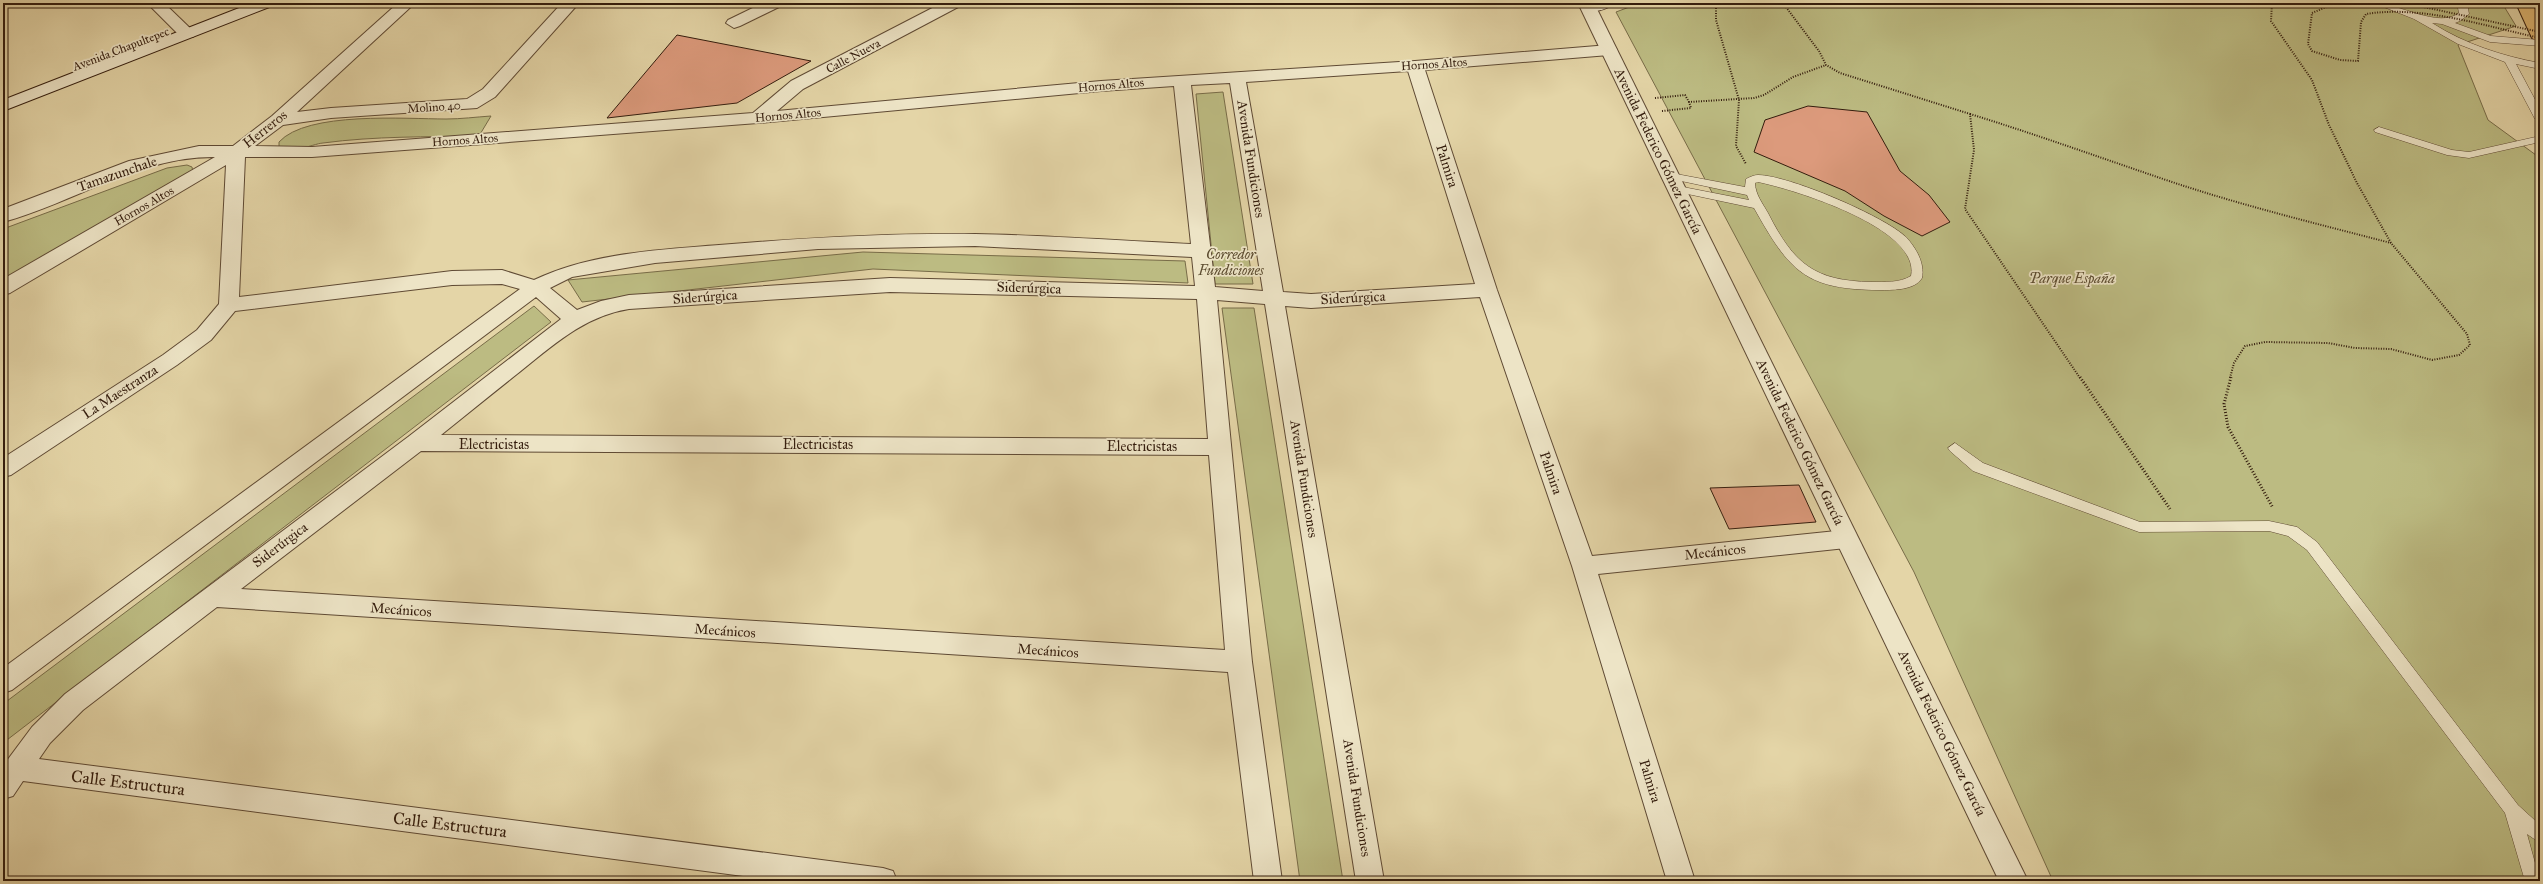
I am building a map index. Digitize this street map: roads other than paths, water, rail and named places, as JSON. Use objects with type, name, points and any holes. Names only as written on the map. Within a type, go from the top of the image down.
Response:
[{"type":"highway","points":[[2524,3],[2540,38]]},
{"type":"street","points":[[155,3],[184,30]]},
{"type":"street","name":"Avenida Chapultepec","points":[[3,94],[184,30],[239,3]]},
{"type":"street","points":[[3,106],[184,30],[266,3]]},
{"type":"street","name":"Herreros","points":[[229,305],[236,152],[278,120],[407,3]]},
{"type":"street","name":"Molino 40","points":[[278,120],[331,113],[471,104],[489,93],[571,3]]},
{"type":"street","points":[[734,23],[775,3]]},
{"type":"street","name":"Calle Nueva","points":[[758,118],[797,85],[954,3]]},
{"type":"street","name":"Avenida Federico Gómez García","points":[[1593,5],[1609,50],[2014,881]]},
{"type":"street","name":"Hornos Altos","points":[[3,288],[236,152],[312,152],[758,118],[1182,80],[1415,66],[1609,50]]},
{"type":"street","name":"Palmira","points":[[1415,66],[1487,290],[1584,566],[1681,881]]},
{"type":"street","name":"Avenida Fundiciones","points":[[1237,76],[1370,881]]},
{"type":"street","points":[[1182,80],[1206,293],[1240,662],[1268,881]]},
{"type":"street","name":"Tamazunchale","points":[[3,216],[135,165],[181,154],[236,152]]},
{"type":"street","points":[[3,682],[536,286],[567,272],[655,257],[818,242],[975,240],[1201,251]]},
{"type":"street","points":[[229,305],[452,278],[502,277],[536,286],[574,319]]},
{"type":"street","name":"Siderúrgica","points":[[10,778],[41,735],[74,702],[210,597],[416,444],[574,319],[594,309],[629,302],[890,285],[1206,293],[1310,301],[1487,290]]},
{"type":"street","name":"La Maestranza","points":[[3,469],[170,360],[204,335],[229,305]]},
{"type":"street","name":"Electricistas","points":[[416,444],[1219,447]]},
{"type":"street","name":"Mecánicos","points":[[1584,566],[1846,539]]},
{"type":"street","name":"Mecánicos","points":[[210,597],[1240,662]]},
{"type":"street","name":"Calle Estructura","points":[[10,778],[883,881]]},
{"type":"lane","points":[[2379,3],[2418,18],[2474,49],[2510,62],[2540,66]]},
{"type":"lane","points":[[2418,18],[2443,21],[2460,20],[2465,11],[2462,3]]},
{"type":"lane","points":[[2443,21],[2490,39],[2540,43]]},
{"type":"lane","points":[[2510,62],[2540,119]]},
{"type":"lane","points":[[2379,130],[2451,153],[2468,155],[2540,139]]},
{"type":"lane","points":[[1754,178],[1765,180],[1813,196],[1869,220],[1896,236],[1912,253],[1918,272],[1916,278],[1912,282],[1887,286],[1854,287],[1833,284],[1818,278],[1795,263],[1774,237],[1758,205],[1751,192],[1750,181],[1754,178]]},
{"type":"lane","points":[[1674,183],[1751,192]]},
{"type":"lane","points":[[1674,183],[1758,205]]},
{"type":"lane","points":[[1955,448],[1978,467],[2113,520],[2139,528],[2269,526],[2292,531],[2312,546],[2512,810],[2540,835]]},
{"type":"lane","points":[[2512,810],[2533,881]]},
{"type":"park label","name":"Corredor Fundiciones","points":[[1231,262]]},
{"type":"park label","name":"Parque España","points":[[2072,278]]}]
